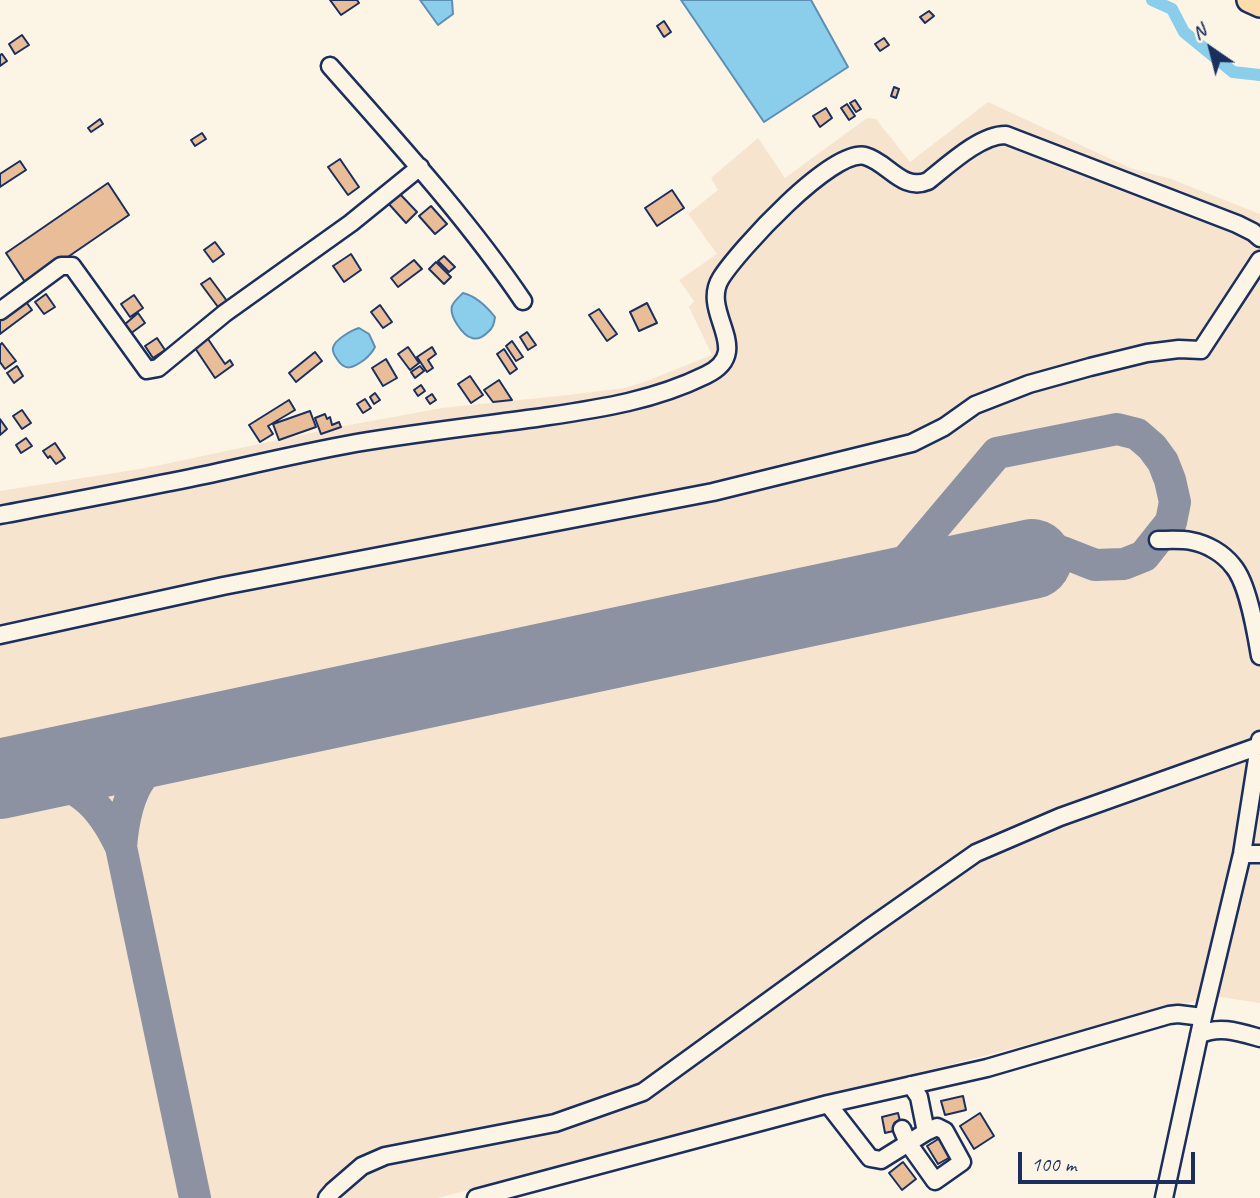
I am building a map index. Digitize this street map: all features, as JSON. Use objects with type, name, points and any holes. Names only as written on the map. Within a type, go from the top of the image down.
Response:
[{"type":"highway","points":[[1249,0],[1260,5]]},
{"type":"street","points":[[330,66],[484,244],[523,301]]},
{"type":"street","points":[[0,515],[356,443],[600,409],[664,393],[708,374],[725,360],[727,344],[716,300],[716,289],[723,275],[744,248],[800,191],[836,164],[859,155],[874,160],[914,185],[928,181],[982,141],[1006,135],[1237,224],[1260,238]]},
{"type":"street","points":[[0,312],[61,266],[72,266],[148,370],[158,368],[225,313],[351,223],[420,167]]},
{"type":"street","points":[[0,635],[223,586],[713,492],[912,443],[944,427],[975,405],[1028,384],[1147,354],[1179,349],[1201,350],[1260,260]]},
{"type":"street","points":[[1158,540],[1190,540],[1218,551],[1235,567],[1252,617],[1260,656]]},
{"type":"street","points":[[327,1198],[362,1166],[385,1156],[555,1123],[643,1092],[976,853],[1060,817],[1259,743],[1242,854],[1164,1198]]},
{"type":"street","points":[[1242,854],[1260,854]]},
{"type":"street","points":[[475,1198],[828,1104],[987,1068],[1169,1015],[1203,1017]]},
{"type":"street","points":[[1199,1035],[1217,1029],[1248,1035]]},
{"type":"street","points":[[911,1085],[919,1097],[926,1132]]},
{"type":"street","points":[[828,1104],[870,1158],[881,1160],[905,1136],[926,1132],[937,1126],[945,1130],[962,1162],[935,1181],[905,1136]]},
{"type":"shaded area","points":[[988,102],[1130,168],[1171,179],[1260,214],[1260,1003],[1214,996],[438,1198],[0,1198],[0,491],[146,468],[442,408],[625,388],[644,382],[712,355],[689,307],[694,301],[679,280],[717,254],[688,214],[718,190],[711,178],[758,138],[785,178],[867,118],[876,119],[910,162]]},
{"type":"water","points":[[420,0],[452,0],[453,14],[438,25]]},
{"type":"water","points":[[681,0],[811,0],[848,67],[764,122]]},
{"type":"water","points":[[463,293],[481,302],[495,317],[491,329],[481,337],[468,336],[457,325],[452,306]]},
{"type":"water","points":[[359,328],[369,334],[375,347],[360,363],[353,367],[343,366],[333,352],[334,345]]},
{"type":"building","points":[[330,0],[357,0],[359,3],[341,15]]},
{"type":"building","points":[[929,11],[934,16],[925,23],[920,17]]},
{"type":"building","points":[[664,21],[671,32],[664,37],[657,26]]},
{"type":"building","points":[[22,35],[29,45],[15,54],[9,44]]},
{"type":"building","points":[[884,38],[889,45],[880,51],[875,44]]},
{"type":"building","points":[[0,55],[7,61],[0,66]]},
{"type":"building","points":[[894,87],[899,89],[896,98],[891,96]]},
{"type":"building","points":[[855,100],[861,109],[856,112],[850,103]]},
{"type":"building","points":[[847,104],[855,116],[849,120],[841,108]]},
{"type":"building","points":[[826,108],[832,118],[820,127],[813,116]]},
{"type":"building","points":[[100,119],[103,124],[91,132],[88,128]]},
{"type":"building","points":[[202,133],[206,139],[195,146],[191,140]]},
{"type":"building","points":[[340,159],[359,187],[348,195],[328,167]]},
{"type":"building","points":[[20,161],[26,170],[0,187],[0,174]]},
{"type":"building","points":[[108,183],[129,215],[27,285],[6,253]]},
{"type":"building","points":[[672,190],[684,208],[657,226],[645,208]]},
{"type":"building","points":[[399,193],[417,212],[406,223],[388,203]]},
{"type":"building","points":[[431,206],[447,224],[435,234],[419,216]]},
{"type":"building","points":[[215,242],[224,254],[213,262],[204,250]]},
{"type":"building","points":[[351,254],[361,270],[344,282],[333,266]]},
{"type":"building","points":[[444,256],[455,267],[449,272],[438,261]]},
{"type":"building","points":[[414,260],[422,269],[398,287],[391,278]]},
{"type":"building","points":[[436,262],[451,277],[444,284],[429,269]]},
{"type":"building","points":[[210,278],[227,301],[218,307],[201,284]]},
{"type":"building","points":[[46,294],[55,307],[44,314],[35,302]]},
{"type":"building","points":[[134,295],[143,308],[130,317],[121,304]]},
{"type":"building","points":[[24,299],[32,310],[0,334],[0,317]]},
{"type":"building","points":[[647,303],[657,323],[639,331],[630,312]]},
{"type":"building","points":[[380,305],[392,322],[383,328],[371,312]]},
{"type":"building","points":[[599,309],[617,334],[607,341],[589,315]]},
{"type":"building","points":[[138,313],[145,323],[130,334],[124,325]]},
{"type":"building","points":[[527,332],[536,345],[528,350],[520,337]]},
{"type":"building","points":[[206,336],[225,364],[230,360],[233,365],[215,378],[193,345]]},
{"type":"building","points":[[157,338],[165,350],[153,358],[145,346]]},
{"type":"building","points":[[512,341],[523,357],[516,361],[506,346]]},
{"type":"building","points":[[2,343],[16,361],[5,369],[0,362]]},
{"type":"building","points":[[408,347],[419,363],[410,370],[398,354]]},
{"type":"building","points":[[432,347],[436,354],[428,360],[433,368],[427,372],[417,357]]},
{"type":"building","points":[[504,349],[517,369],[510,374],[497,354]]},
{"type":"building","points":[[315,352],[322,361],[296,382],[289,373]]},
{"type":"building","points":[[386,359],[397,378],[383,386],[372,368]]},
{"type":"building","points":[[17,366],[23,376],[14,383],[7,373]]},
{"type":"building","points":[[420,366],[424,371],[415,378],[411,372]]},
{"type":"building","points":[[470,376],[483,395],[471,403],[458,384]]},
{"type":"building","points":[[499,380],[512,400],[493,402],[484,390]]},
{"type":"building","points":[[421,385],[425,391],[418,396],[414,390]]},
{"type":"building","points":[[375,393],[380,400],[374,404],[370,397]]},
{"type":"building","points":[[432,394],[436,400],[430,404],[426,398]]},
{"type":"building","points":[[365,399],[371,408],[363,413],[357,404]]},
{"type":"building","points":[[289,400],[295,410],[268,426],[273,434],[260,442],[249,425]]},
{"type":"building","points":[[22,410],[31,423],[22,429],[13,416]]},
{"type":"building","points":[[310,411],[316,427],[279,440],[273,424]]},
{"type":"building","points":[[325,414],[327,419],[330,417],[332,425],[339,422],[341,427],[321,434],[315,418]]},
{"type":"building","points":[[0,419],[7,429],[0,435]]},
{"type":"building","points":[[26,438],[32,446],[21,453],[16,445]]},
{"type":"building","points":[[55,443],[65,458],[56,464],[43,451]]},
{"type":"building","points":[[963,1096],[966,1110],[945,1115],[941,1101]]},
{"type":"building","points":[[898,1113],[902,1129],[885,1133],[882,1117]]},
{"type":"building","points":[[980,1113],[994,1136],[974,1149],[960,1126]]},
{"type":"building","points":[[943,1136],[954,1155],[938,1164],[927,1146]]},
{"type":"building","points":[[903,1162],[916,1179],[902,1190],[889,1173]]},
{"type":"waterway","points":[[1152,0],[1172,9],[1184,32],[1233,72],[1260,75]]},
{"type":"taxiway","points":[[872,593],[889,581],[997,453],[1117,429],[1137,434],[1152,447],[1163,462],[1175,502],[1171,522],[1144,556],[1124,564],[1095,565],[1062,552],[1032,559]]},
{"type":"taxiway","points":[[26,774],[59,783],[84,796],[104,817],[121,847],[127,807],[141,778],[165,755],[201,736]]},
{"type":"taxiway","points":[[121,847],[195,1198]]},
{"type":"runway","points":[[0,779],[1032,559]]}]
